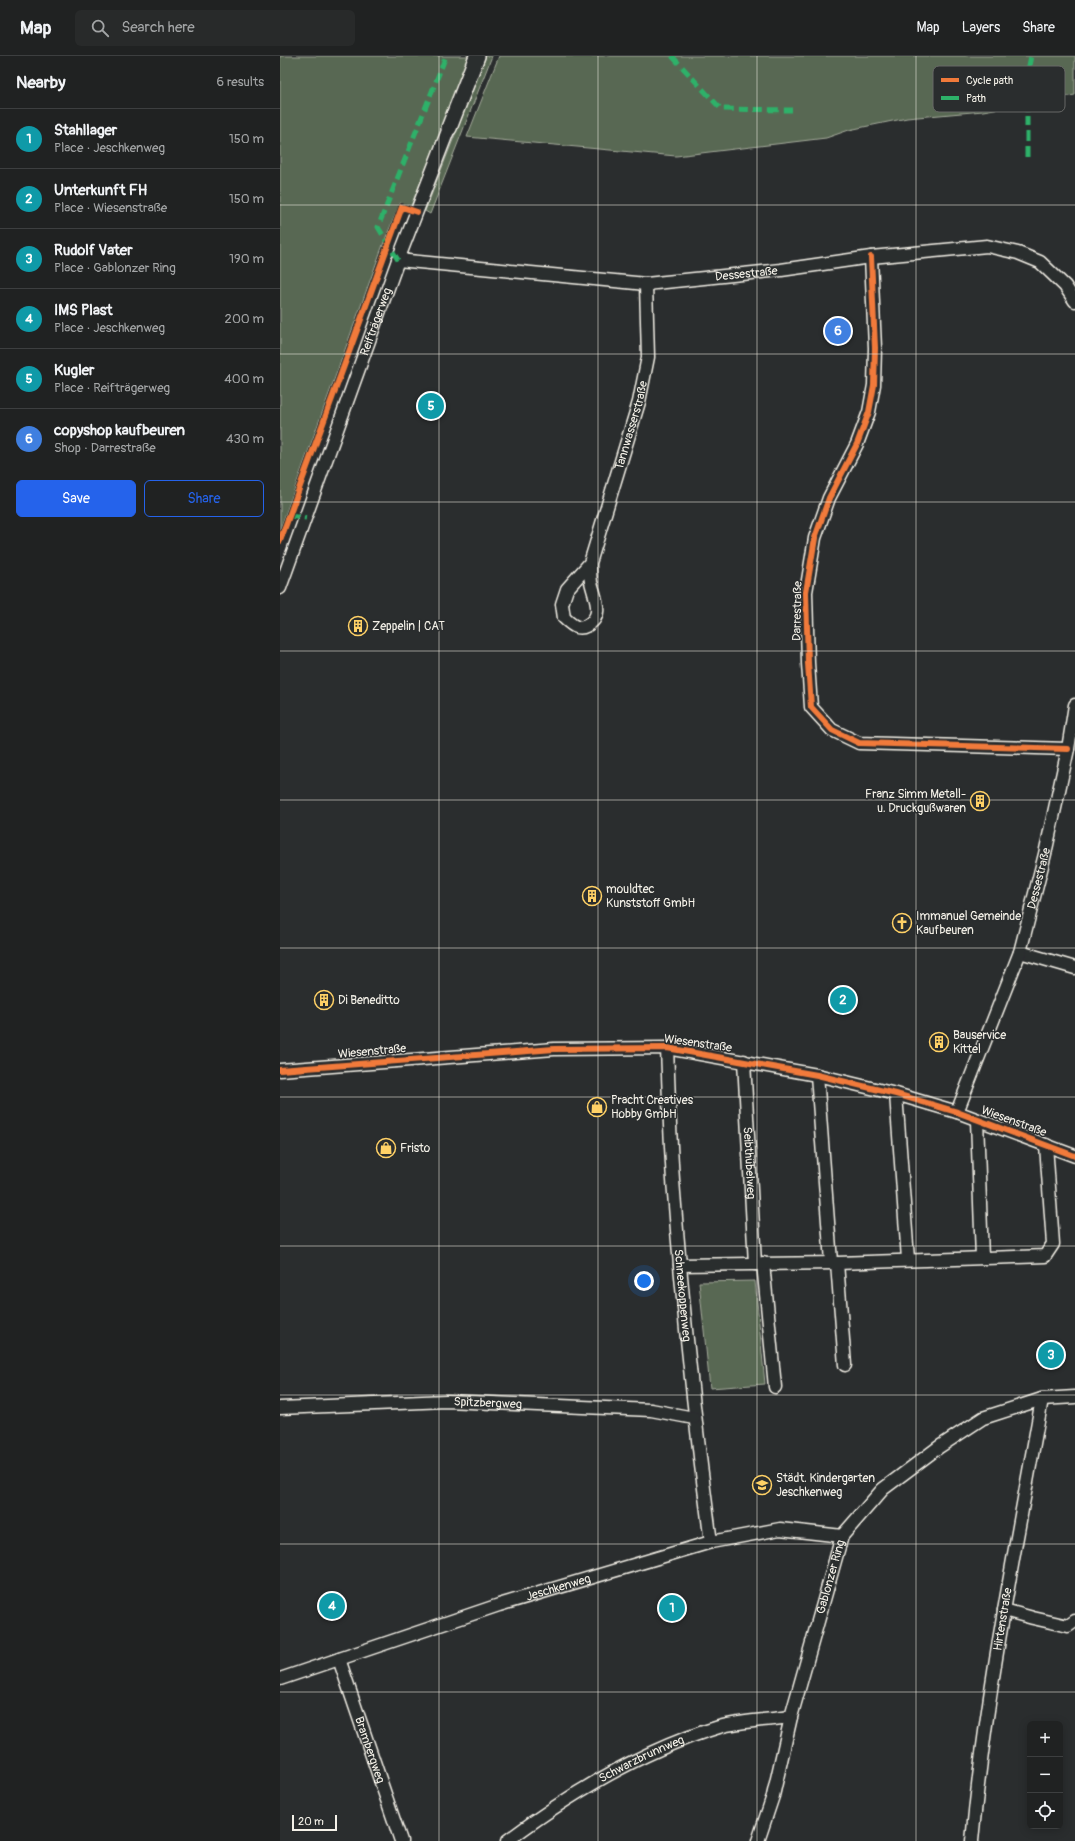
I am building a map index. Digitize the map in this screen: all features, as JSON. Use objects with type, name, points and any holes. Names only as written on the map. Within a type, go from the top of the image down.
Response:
[{"type":"street","name":"Reifträgerweg","points":[[280,588],[398,260],[477,56]]},
{"type":"street","name":"Dessestraße","points":[[398,260],[646,284],[781,270],[871,257],[987,246],[1018,253],[1040,262],[1065,286],[1075,302]]},
{"type":"street","name":"Darrestraße","points":[[871,257],[875,348],[874,384],[868,412],[856,444],[829,498],[815,538],[806,592],[811,707],[832,730],[859,743],[1068,750]]},
{"type":"street","name":"Tannwasserstraße","points":[[590,563],[567,589],[562,604],[564,618],[573,626],[583,628],[593,622],[598,612],[591,582],[590,563],[639,402],[648,357],[646,284]]},
{"type":"street","name":"Dessestraße","points":[[957,1112],[1020,952],[1036,895],[1068,750],[1075,706]]},
{"type":"street","points":[[1020,952],[1075,968]]},
{"type":"street","name":"Wiesenstraße","points":[[280,1070],[554,1049],[667,1048],[817,1075],[896,1094],[957,1112],[1075,1156]]},
{"type":"street","name":"Schneekoppenweg","points":[[667,1048],[674,1191],[680,1265],[694,1418],[711,1542]]},
{"type":"street","name":"Seibthübelweg","points":[[744,1061],[759,1264],[775,1387]]},
{"type":"street","points":[[817,1075],[845,1365]]},
{"type":"street","points":[[896,1094],[908,1259]]},
{"type":"street","points":[[977,1120],[982,1258]]},
{"type":"street","points":[[680,1265],[1045,1256],[1053,1244],[1046,1145]]},
{"type":"street","name":"Gablonzer Ring","points":[[758,1841],[773,1796],[791,1717],[842,1536],[883,1489],[939,1447],[983,1418],[1042,1399],[1075,1397]]},
{"type":"street","name":"Hirtenstraße","points":[[972,1841],[980,1763],[1004,1610],[1042,1399]]},
{"type":"street","name":"Spitzbergweg","points":[[280,1408],[446,1401],[651,1410],[694,1418]]},
{"type":"street","name":"Jeschkenweg","points":[[280,1679],[499,1605],[711,1542],[780,1529],[842,1536]]},
{"type":"street","points":[[1004,1610],[1068,1626],[1075,1621]]},
{"type":"street","name":"Brambergweg","points":[[339,1659],[401,1841]]},
{"type":"street","name":"Schwarzbrunnweg","points":[[508,1841],[580,1791],[646,1754],[720,1726],[791,1717]]},
{"type":"green space","points":[[280,56],[471,56],[411,206],[400,203],[384,242],[280,529]]},
{"type":"green space","points":[[486,56],[492,56],[430,214],[425,211]]},
{"type":"green space","points":[[499,56],[1075,56],[1075,95],[1065,97],[1065,66],[933,66],[933,112],[972,112],[907,118],[849,130],[826,138],[676,156],[467,137]]},
{"type":"green space","points":[[755,1281],[765,1384],[710,1388],[699,1282]]},
{"type":"marked path","points":[[398,260],[378,227],[446,56]]},
{"type":"marked path","points":[[672,56],[721,109],[792,110]]},
{"type":"marked path","points":[[1029,66],[1031,56]]},
{"type":"marked path","points":[[1027,112],[1027,157]]},
{"type":"marked path","points":[[289,516],[306,518]]},
{"type":"cycle path","points":[[280,541],[402,207],[417,212]]},
{"type":"cycle path","points":[[871,257],[875,348],[874,385],[869,412],[857,444],[829,498],[815,538],[806,592],[811,707],[832,730],[859,743],[1068,749]]},
{"type":"cycle path","points":[[280,1070],[554,1049],[667,1048],[817,1075],[896,1094],[957,1112],[1075,1156]]},
{"type":"place","name":"copyshop kaufbeuren","points":[[838,331]]},
{"type":"place","name":"Kugler","points":[[431,406]]},
{"type":"place","name":"Zeppelin | CAT","points":[[358,626]]},
{"type":"place","name":"Franz Simm Metall- u. Druckgußwaren","points":[[980,801]]},
{"type":"place","name":"mouldtec Kunststoff GmbH","points":[[592,896]]},
{"type":"place","name":"Immanuel Gemeinde Kaufbeuren","points":[[902,923]]},
{"type":"place","name":"Di Beneditto","points":[[324,1000]]},
{"type":"place","name":"Unterkunft FH","points":[[843,1000]]},
{"type":"place","name":"Bauservice Kittel","points":[[939,1042]]},
{"type":"place","name":"Pracht Creatives Hobby GmbH","points":[[597,1107]]},
{"type":"place","name":"Fristo","points":[[386,1148]]},
{"type":"place","name":"Rudolf Vater","points":[[1051,1355]]},
{"type":"place","name":"Städt. Kindergarten Jeschkenweg","points":[[762,1485]]},
{"type":"place","name":"IMS Plast","points":[[332,1606]]},
{"type":"place","name":"Stahllager","points":[[672,1608]]}]
